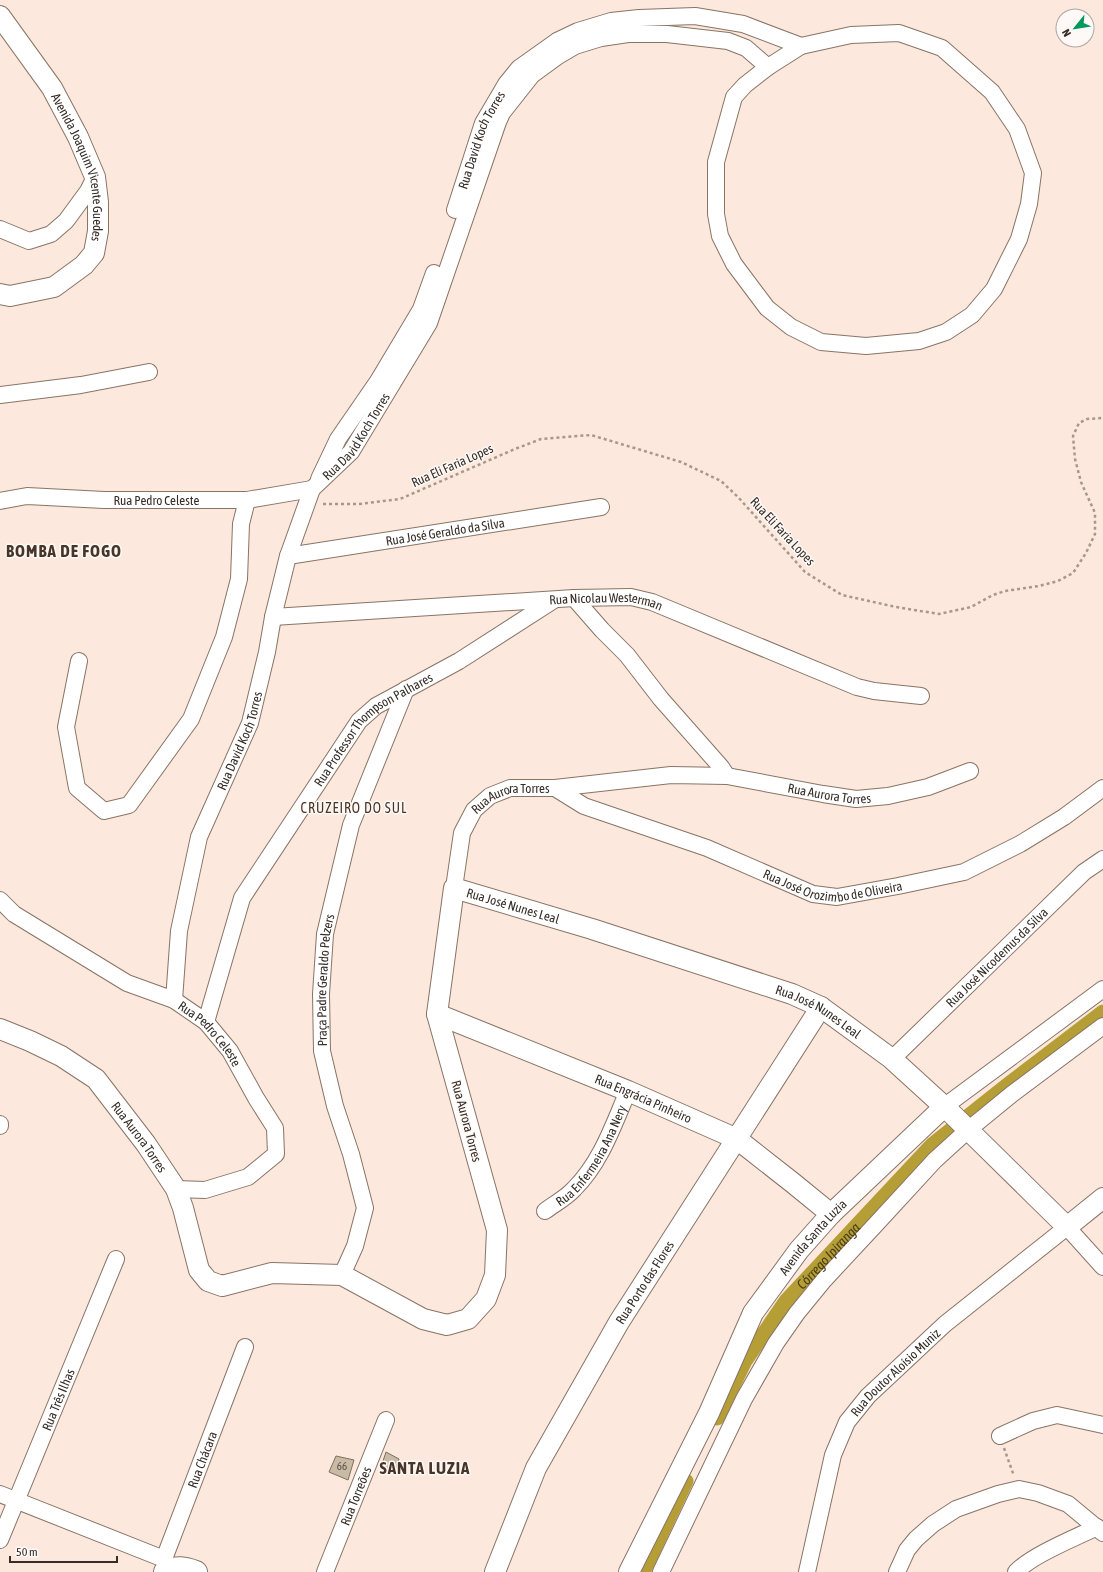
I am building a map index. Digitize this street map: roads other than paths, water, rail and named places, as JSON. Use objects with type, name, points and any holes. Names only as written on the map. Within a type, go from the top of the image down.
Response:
[{"type":"street","name":"Avenida Joaquim Vicente Guedes","points":[[0,16],[52,88],[78,136],[94,177],[98,202],[98,231],[94,252],[84,265],[54,287],[10,296],[0,294]]},
{"type":"street","name":"Rua David Koch Torres","points":[[174,1000],[179,931],[199,837],[250,723],[288,556],[312,492],[338,439],[378,381],[421,309],[483,123],[506,84],[519,68],[557,41],[578,31],[610,20],[695,16],[736,22],[801,46]]},
{"type":"street","points":[[900,33],[942,48],[992,92],[1017,129],[1033,173],[1030,204],[1019,239],[994,290],[972,315],[946,332],[919,341],[866,346],[821,342],[791,327],[767,308],[734,264],[720,236],[716,214],[716,162],[734,97],[745,84],[768,66],[801,46],[851,35],[900,33]]},
{"type":"street","name":"Rua David Koch Torres","points":[[312,492],[351,452],[429,323],[498,122],[502,113],[532,75],[558,56],[575,46],[601,38],[628,34],[667,34],[728,41],[746,48],[768,66]]},
{"type":"street","points":[[0,229],[29,241],[51,234],[66,221],[88,191],[94,177]]},
{"type":"street","points":[[0,395],[81,385],[149,372]]},
{"type":"street","name":"Rua Pedro Celeste","points":[[0,501],[27,496],[104,500],[247,500],[312,492]]},
{"type":"street","points":[[79,661],[66,727],[77,788],[104,811],[129,805],[191,719],[224,637],[239,579],[241,524],[247,500]]},
{"type":"street","name":"Rua José Geraldo da Silva","points":[[288,556],[601,507]]},
{"type":"street","name":"Rua Nicolau Westerman","points":[[273,617],[574,598],[631,596],[652,602],[857,687],[874,691],[921,696]]},
{"type":"street","points":[[574,598],[602,630],[627,655],[661,699],[721,767],[727,776]]},
{"type":"street","name":"Rua Professor Thompson Palhares","points":[[206,1022],[242,898],[359,721],[376,706],[459,661],[555,600]]},
{"type":"street","name":"Praça Padre Geraldo Pelzers","points":[[342,1275],[355,1246],[364,1208],[351,1154],[335,1106],[322,1051],[321,994],[325,934],[351,825],[406,689]]},
{"type":"street","name":"Rua Aurora Torres","points":[[0,1029],[61,1056],[96,1078],[146,1144],[176,1189],[183,1208],[199,1270],[208,1281],[222,1286],[272,1273],[342,1275],[423,1319],[447,1324],[468,1319],[486,1299],[495,1275],[497,1230],[437,1014],[462,833],[474,810],[490,796],[510,788],[555,788],[671,775],[727,776],[808,792],[856,799],[888,796],[928,787],[970,771]]},
{"type":"street","name":"Rua José Orozimbo de Oliveira","points":[[555,788],[584,806],[707,848],[813,894],[837,897],[964,872],[1020,844],[1064,817],[1103,788]]},
{"type":"street","name":"Rua José Nicodemus da Silva","points":[[892,1059],[1084,872],[1103,859]]},
{"type":"street","name":"Rua José Nunes Leal","points":[[454,888],[606,934],[792,994],[821,1008],[892,1059],[956,1117],[1067,1227],[1103,1267]]},
{"type":"street","name":"Rua Pedro Celeste","points":[[0,900],[14,914],[127,983],[174,1000],[206,1022],[230,1051],[256,1098],[275,1128],[276,1154],[248,1177],[205,1190],[176,1189]]},
{"type":"street","name":"Avenida Santa Luzia","points":[[629,1572],[709,1413],[753,1313],[800,1250],[831,1214],[956,1117],[1103,989]]},
{"type":"street","name":"Rua Porto das Flores","points":[[495,1572],[540,1461],[619,1322],[821,1008]]},
{"type":"street","name":"Rua Engrácia Pinheiro","points":[[437,1014],[628,1091],[737,1139],[793,1182],[831,1214]]},
{"type":"street","name":"Avenida Santa Luzia","points":[[661,1572],[744,1399],[776,1343],[824,1280],[935,1160],[956,1117],[1012,1094],[1103,1026]]},
{"type":"street","name":"Rua Enfermeira Ana Nery","points":[[544,1211],[573,1190],[590,1172],[603,1148],[628,1091]]},
{"type":"street","points":[[1067,1227],[1103,1198]]},
{"type":"street","name":"Rua Doutor Aloísio Muniz","points":[[807,1572],[833,1455],[847,1422],[868,1396],[945,1324],[1067,1227]]},
{"type":"street","name":"Rua Três Ilhas","points":[[0,1540],[116,1259]]},
{"type":"street","name":"Rua Chácara","points":[[174,1569],[245,1347]]},
{"type":"street","points":[[1000,1436],[1033,1421],[1058,1415],[1103,1425]]},
{"type":"street","name":"Rua Torreões","points":[[325,1572],[386,1420]]},
{"type":"street","points":[[897,1572],[907,1550],[916,1539],[933,1524],[956,1509],[998,1494],[1019,1489],[1038,1493],[1068,1504],[1100,1530],[1044,1553],[1016,1572]]},
{"type":"street","points":[[0,1494],[17,1500],[174,1569]]},
{"type":"waterway","name":"Córrego Ipiranga","points":[[717,1418],[745,1361],[786,1301],[933,1144],[1103,1012]]},
{"type":"waterway","name":"Córrego Ipiranga","points":[[643,1572],[686,1481]]},
{"type":"district","name":"BOMBA DE FOGO","points":[[64,551]]},
{"type":"district","name":"CRUZEIRO DO SUL","points":[[354,808]]},
{"type":"district","name":"SANTA LUZIA","points":[[425,1468]]}]
